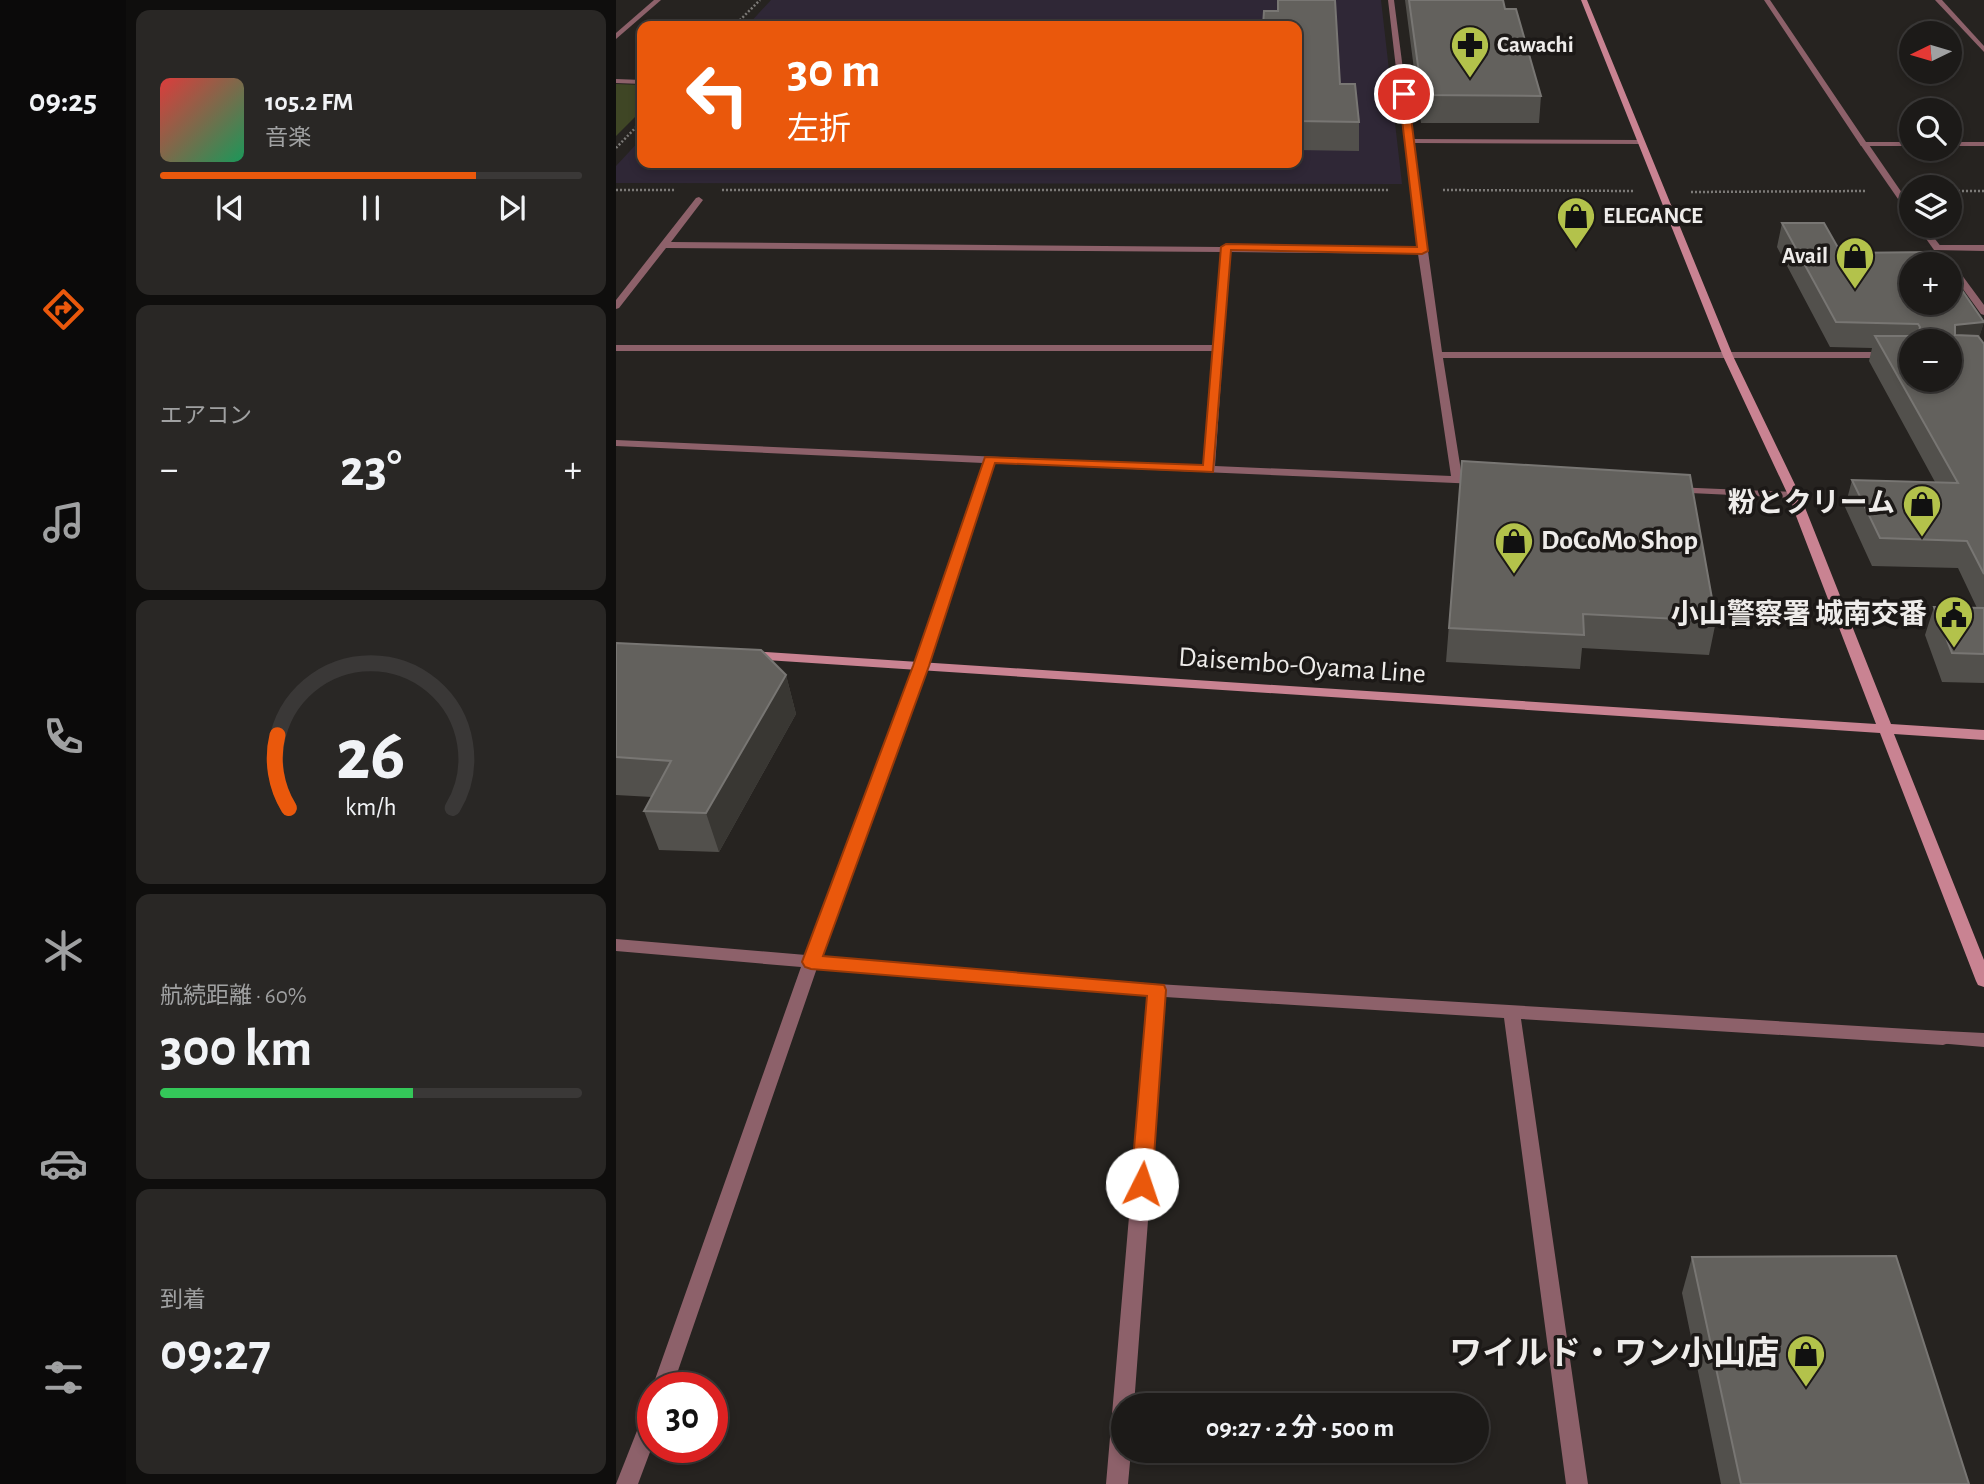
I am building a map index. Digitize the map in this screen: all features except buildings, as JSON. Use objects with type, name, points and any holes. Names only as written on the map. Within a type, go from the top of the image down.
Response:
[{"type":"street","points":[[616,37],[658,0]]},
{"type":"street","points":[[1391,0],[1422,251],[1457,480]]},
{"type":"street","points":[[1584,0],[1728,356],[1794,495],[1984,981]]},
{"type":"street","points":[[1767,0],[1899,195]]},
{"type":"street","points":[[1938,0],[1984,50]]},
{"type":"street","points":[[626,19],[636,20]]},
{"type":"street","points":[[616,81],[637,82]]},
{"type":"street","points":[[1410,141],[1641,142]]},
{"type":"street","points":[[1864,144],[1899,144]]},
{"type":"street","points":[[1962,144],[1984,144]]},
{"type":"street","points":[[616,306],[699,200]]},
{"type":"street","points":[[1930,238],[1940,252]]},
{"type":"street","points":[[664,245],[1226,247],[1422,251]]},
{"type":"street","points":[[1209,469],[1226,247]]},
{"type":"street","points":[[1937,248],[1984,248]]},
{"type":"street","points":[[1962,282],[1984,312]]},
{"type":"street","points":[[616,348],[1219,348]]},
{"type":"street","points":[[1439,355],[1899,355]]},
{"type":"street","points":[[616,443],[1497,482]]},
{"type":"street","points":[[668,1372],[811,962],[921,666],[990,459]]},
{"type":"street","points":[[1659,489],[1794,495]]},
{"type":"street","name":"Daisembo-Oyama Line","points":[[741,654],[1984,735]]},
{"type":"street","points":[[616,945],[1157,990],[1984,1040]]},
{"type":"street","points":[[1125,1393],[1157,990]]},
{"type":"street","points":[[1512,1012],[1577,1484]]},
{"type":"street","points":[[627,1484],[637,1457]]},
{"type":"street","points":[[1117,1484],[1119,1463]]},
{"type":"path","points":[[739,21],[760,0]]},
{"type":"path","points":[[616,148],[637,126]]},
{"type":"path","points":[[616,190],[685,190]]},
{"type":"path","points":[[712,190],[1896,191]]},
{"type":"path","points":[[1962,191],[1984,191]]},
{"type":"shaded area","points":[[771,0],[1381,0],[1402,184],[616,183],[616,166],[637,143],[637,168],[1302,168],[1302,21],[752,21]]},
{"type":"green space","points":[[616,84],[637,85],[637,115],[616,136]]},
{"type":"place","name":"Cawachi","points":[[1470,79]]},
{"type":"place","name":"ELEGANCE","points":[[1576,250]]},
{"type":"place","name":"Avail","points":[[1855,290]]},
{"type":"place","name":"粉とクリーム","points":[[1922,538]]},
{"type":"place","name":"DoCoMo Shop","points":[[1514,575]]},
{"type":"place","name":"小山警察署 城南交番","points":[[1954,649]]},
{"type":"place","name":"ワイルド・ワン小山店","points":[[1806,1388]]},
{"type":"route","points":[[1142,1184],[1157,990],[811,962],[921,666],[990,459],[1209,469],[1226,247],[1422,251],[1404,94]]}]
